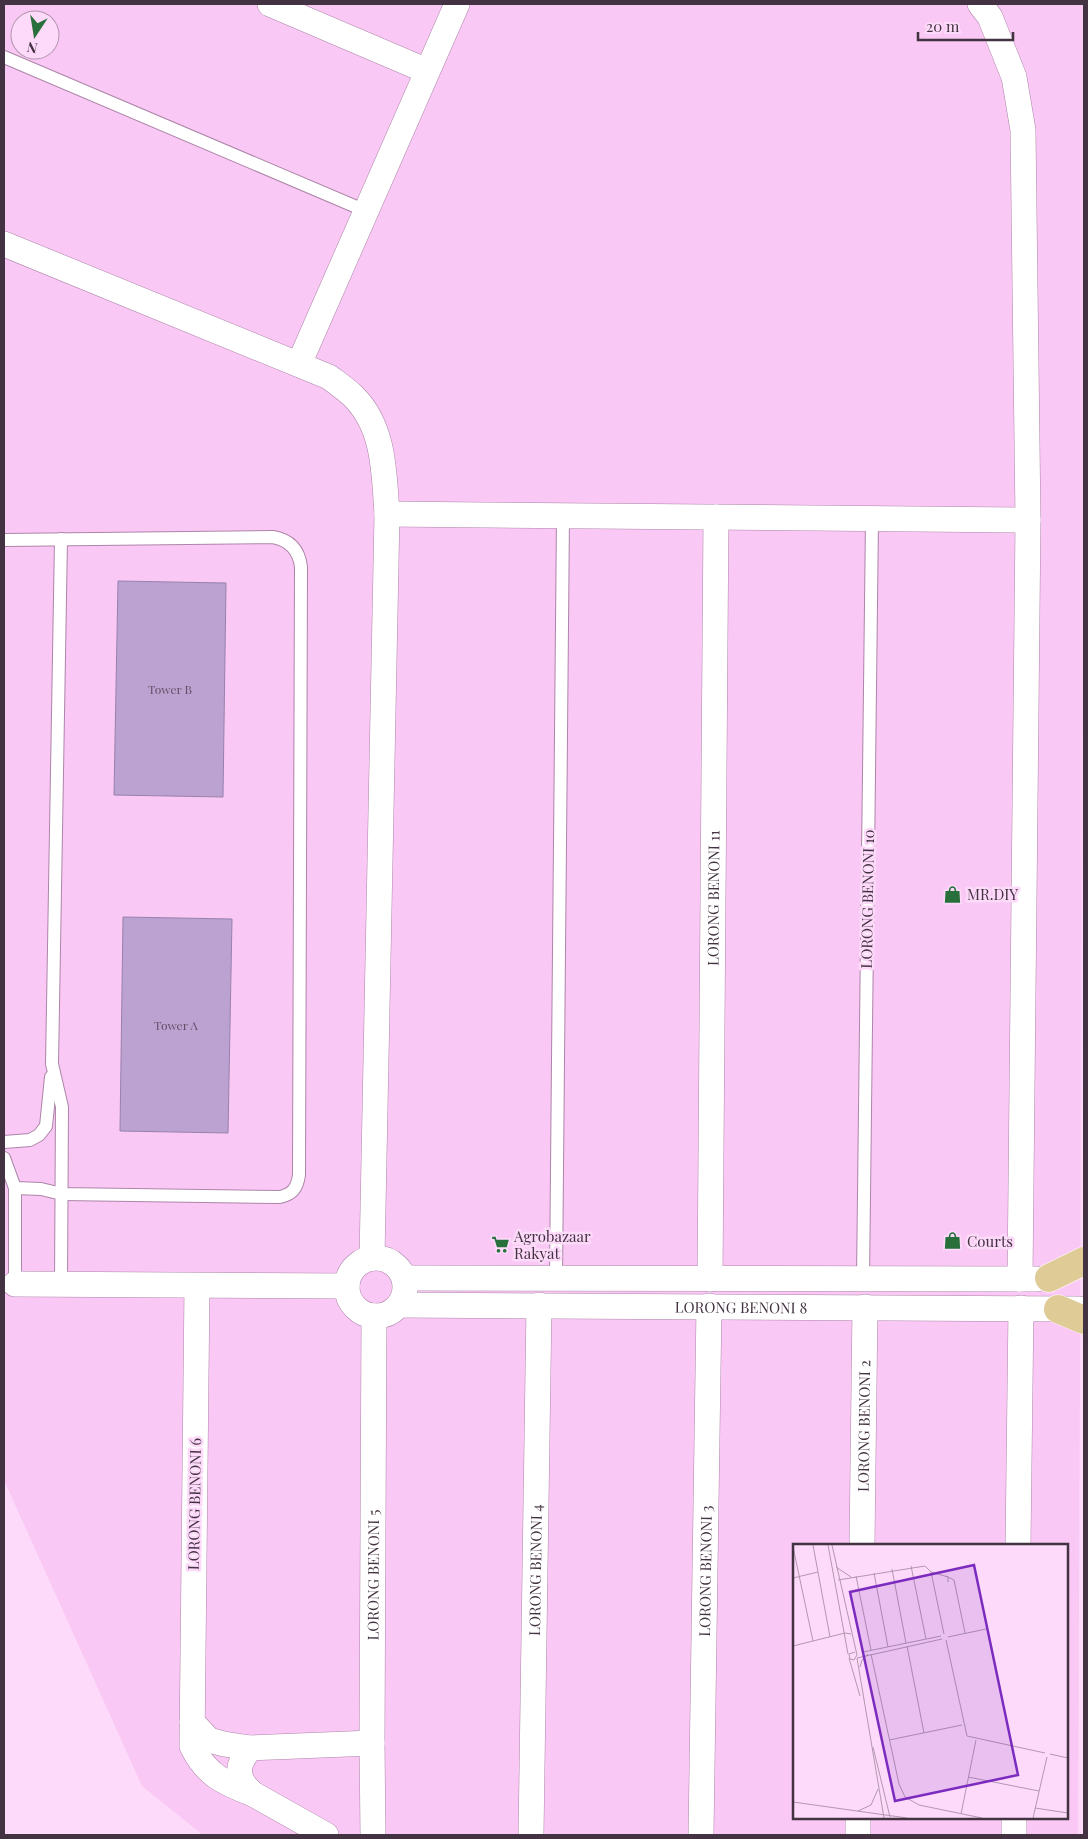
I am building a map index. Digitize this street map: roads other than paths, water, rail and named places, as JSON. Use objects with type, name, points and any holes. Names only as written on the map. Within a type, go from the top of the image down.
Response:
[{"type":"main road","points":[[1049,1278],[1084,1261]]},
{"type":"main road","points":[[1071,1309],[1084,1320]]},
{"type":"street","points":[[270,4],[427,71]]},
{"type":"street","points":[[299,364],[457,4]]},
{"type":"street","points":[[980,4],[990,17],[1014,77],[1022,130],[1028,520],[1020,1279]]},
{"type":"street","points":[[4,244],[329,377],[354,397],[376,432],[382,453],[386,514],[372,1258]]},
{"type":"street","points":[[386,514],[1028,520]]},
{"type":"street","name":"LORONG BENONI 11","points":[[710,1279],[716,517]]},
{"type":"street","points":[[372,1258],[388,1260],[395,1264],[404,1278],[406,1287],[400,1305],[393,1311],[383,1315],[365,1314],[352,1303],[347,1286],[352,1271],[357,1264],[372,1258]]},
{"type":"street","name":"LORONG BENONI 8","points":[[404,1278],[1020,1279],[1084,1276]]},
{"type":"street","points":[[15,1284],[347,1286]]},
{"type":"street","name":"LORONG BENONI 6","points":[[197,1286],[192,1746],[199,1760],[209,1771],[227,1784],[253,1794]]},
{"type":"street","name":"LORONG BENONI 8","points":[[400,1305],[1071,1309]]},
{"type":"street","name":"LORONG BENONI 4","points":[[531,1835],[539,1305]]},
{"type":"street","name":"LORONG BENONI 3","points":[[701,1835],[709,1306]]},
{"type":"street","name":"LORONG BENONI 2","points":[[862,1544],[865,1307]]},
{"type":"street","points":[[1018,1544],[1021,1308]]},
{"type":"street","name":"LORONG BENONI 5","points":[[373,1835],[374,1316]]},
{"type":"street","points":[[192,1722],[210,1740],[250,1748],[372,1743]]},
{"type":"street","points":[[250,1748],[240,1764],[238,1775],[243,1785],[253,1794],[326,1835]]},
{"type":"street","points":[[858,1819],[858,1835]]},
{"type":"street","points":[[1014,1819],[1014,1835]]},
{"type":"lane","points":[[4,57],[366,212]]},
{"type":"lane","points":[[556,1278],[563,516]]},
{"type":"lane","name":"LORONG BENONI 10","points":[[863,1279],[872,519]]},
{"type":"lane","points":[[4,540],[273,537],[284,539],[294,546],[300,556],[301,567],[299,1165],[295,1190],[288,1195],[280,1197],[62,1194],[15,1188]]},
{"type":"lane","points":[[4,1142],[30,1140],[39,1135],[46,1126],[52,1064],[61,539]]},
{"type":"lane","points":[[52,1064],[62,1107],[61,1284]]},
{"type":"lane","points":[[4,1158],[15,1188],[15,1284]]},
{"type":"place","name":"MR.DIY","points":[[953,894]]},
{"type":"place","name":"Courts","points":[[953,1241]]},
{"type":"place","name":"Agrobazaar Rakyat","points":[[500,1245]]}]
